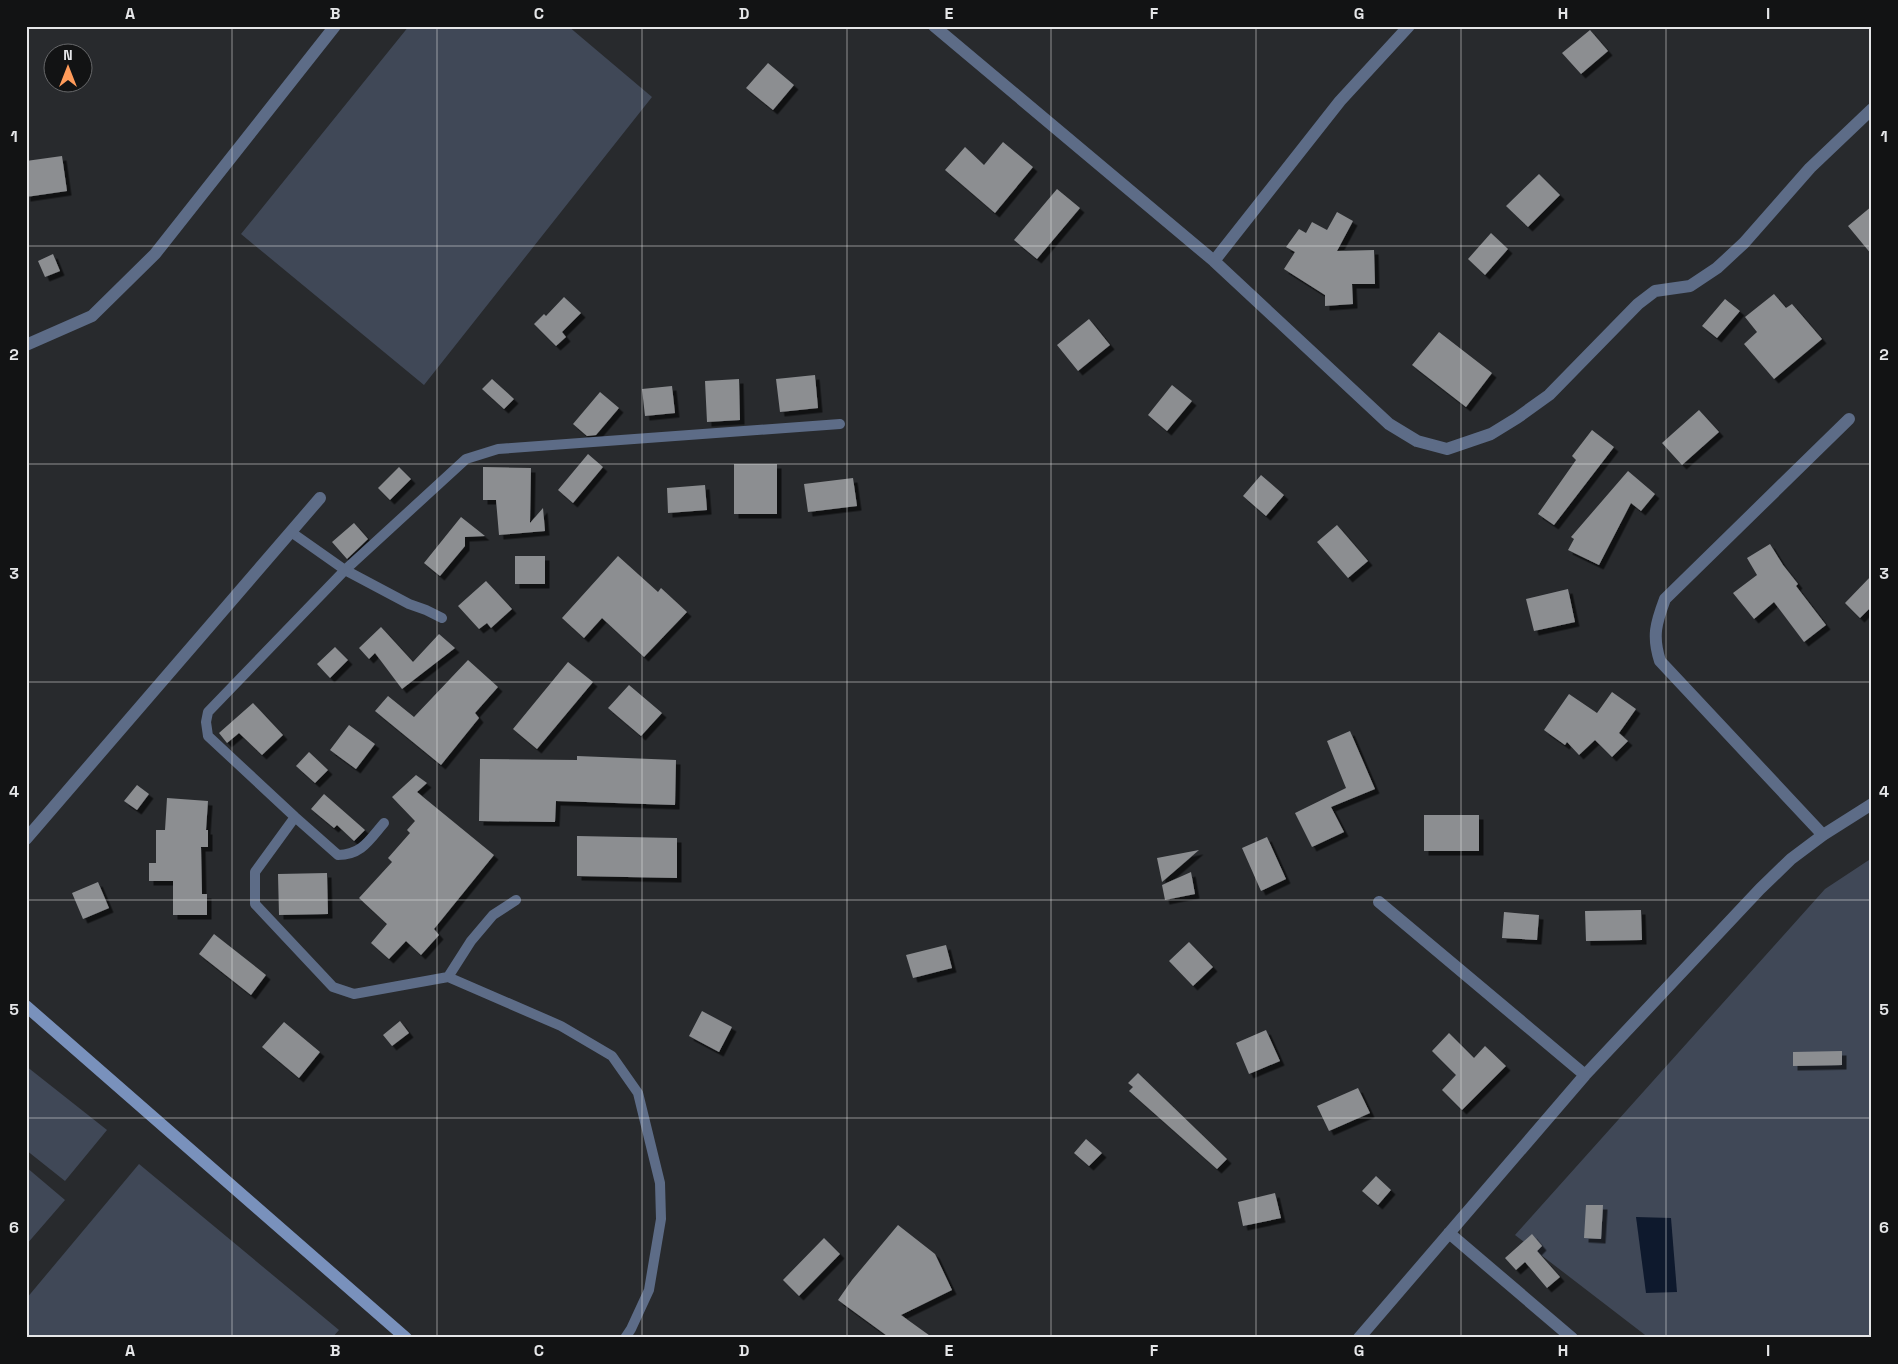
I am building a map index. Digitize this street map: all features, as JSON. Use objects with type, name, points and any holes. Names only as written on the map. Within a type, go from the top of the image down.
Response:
[{"type":"main road","points":[[26,1006],[406,1338]]},
{"type":"street","points":[[26,345],[92,316],[155,254],[335,26]]},
{"type":"street","points":[[934,26],[1214,261],[1389,424],[1417,441],[1447,449],[1491,434],[1549,395],[1638,304],[1655,291],[1690,286],[1717,268],[1744,243],[1810,168],[1872,109]]},
{"type":"street","points":[[1214,261],[1340,101],[1409,26]]},
{"type":"street","points":[[1823,836],[1660,661],[1655,644],[1659,616],[1665,599],[1849,419]]},
{"type":"street","points":[[26,839],[320,498]]},
{"type":"street","points":[[1359,1338],[1585,1075],[1760,889],[1791,859],[1872,804]]},
{"type":"street","points":[[1379,902],[1585,1075]]},
{"type":"street","points":[[1449,1233],[1572,1338]]},
{"type":"lane","points":[[384,823],[361,849],[349,855],[338,855],[208,736],[206,722],[208,712],[345,570],[466,460],[498,448],[840,424]]},
{"type":"lane","points":[[291,532],[345,570],[410,604],[442,618]]},
{"type":"lane","points":[[295,817],[255,872],[255,904],[333,987],[354,994],[448,976],[561,1026],[612,1056],[638,1093],[660,1183],[661,1219],[649,1290],[632,1329],[625,1338]]},
{"type":"lane","points":[[448,976],[471,941],[493,914],[516,900]]},
{"type":"shaded area","points":[[409,26],[568,26],[652,97],[424,385],[241,234]]},
{"type":"shaded area","points":[[1872,858],[1872,1338],[1649,1338],[1515,1235],[1825,889]]},
{"type":"shaded area","points":[[26,1066],[107,1130],[65,1181],[26,1150]]},
{"type":"shaded area","points":[[139,1164],[339,1330],[332,1338],[26,1338],[26,1299]]},
{"type":"shaded area","points":[[26,1167],[65,1200],[26,1245]]},
{"type":"shaded area","points":[[1636,1217],[1671,1218],[1677,1292],[1646,1293]]},
{"type":"building","points":[[1590,30],[1608,51],[1581,74],[1562,53]]},
{"type":"building","points":[[768,63],[794,85],[773,110],[746,88]]},
{"type":"building","points":[[1003,142],[1033,167],[995,213],[945,170],[965,147],[984,165]]},
{"type":"building","points":[[62,156],[67,191],[26,197],[26,161]]},
{"type":"building","points":[[1539,174],[1560,195],[1528,227],[1506,206]]},
{"type":"building","points":[[1057,189],[1080,208],[1037,259],[1014,240]]},
{"type":"building","points":[[1872,206],[1872,255],[1848,226]]},
{"type":"building","points":[[1337,212],[1353,221],[1337,251],[1374,250],[1375,284],[1352,284],[1353,304],[1325,306],[1325,295],[1284,269],[1295,252],[1286,247],[1299,229],[1306,233],[1312,222],[1327,230]]},
{"type":"building","points":[[1491,233],[1508,249],[1485,275],[1468,259]]},
{"type":"building","points":[[53,254],[60,271],[45,277],[38,261]]},
{"type":"building","points":[[1774,294],[1786,308],[1792,304],[1822,339],[1774,379],[1744,344],[1757,332],[1745,317]]},
{"type":"building","points":[[564,297],[581,313],[562,332],[566,337],[556,346],[534,324],[544,314],[546,316]]},
{"type":"building","points":[[1725,299],[1740,311],[1717,338],[1702,326]]},
{"type":"building","points":[[1089,319],[1110,345],[1078,371],[1057,345]]},
{"type":"building","points":[[1439,332],[1492,373],[1466,407],[1412,365]]},
{"type":"building","points":[[815,375],[818,408],[780,412],[776,379]]},
{"type":"building","points":[[492,379],[514,399],[504,409],[482,389]]},
{"type":"building","points":[[739,379],[740,420],[707,422],[705,381]]},
{"type":"building","points":[[1172,385],[1192,401],[1167,431],[1148,415]]},
{"type":"building","points":[[672,386],[675,413],[645,416],[642,389]]},
{"type":"building","points":[[600,392],[619,408],[596,435],[587,436],[573,424]]},
{"type":"building","points":[[1699,410],[1719,432],[1682,465],[1662,443]]},
{"type":"building","points":[[1592,430],[1614,447],[1554,525],[1538,514],[1576,460],[1572,456]]},
{"type":"building","points":[[588,454],[603,467],[573,503],[558,490]]},
{"type":"building","points":[[734,464],[777,464],[777,514],[734,514]]},
{"type":"building","points":[[399,467],[411,479],[390,500],[378,488]]},
{"type":"building","points":[[483,467],[531,468],[530,523],[543,508],[545,531],[499,535],[496,500],[483,500]]},
{"type":"building","points":[[1628,471],[1655,494],[1641,511],[1631,503],[1599,565],[1568,550],[1574,539],[1571,537]]},
{"type":"building","points":[[1261,475],[1284,495],[1266,516],[1243,496]]},
{"type":"building","points":[[853,478],[857,506],[808,512],[804,484]]},
{"type":"building","points":[[705,485],[707,510],[668,513],[667,488]]},
{"type":"building","points":[[461,517],[485,536],[465,537],[465,546],[440,576],[424,563]]},
{"type":"building","points":[[354,523],[368,539],[347,559],[332,542]]},
{"type":"building","points":[[1337,525],[1368,561],[1348,578],[1317,542]]},
{"type":"building","points":[[1770,544],[1798,584],[1796,586],[1826,625],[1804,642],[1774,602],[1754,619],[1733,593],[1757,575],[1747,558]]},
{"type":"building","points":[[515,556],[545,556],[545,584],[515,584]]},
{"type":"building","points":[[618,556],[658,592],[661,588],[687,612],[644,657],[602,618],[584,638],[562,618]]},
{"type":"building","points":[[1872,575],[1872,606],[1860,618],[1845,603]]},
{"type":"building","points":[[486,581],[512,609],[491,628],[487,623],[479,629],[458,606]]},
{"type":"building","points":[[1568,589],[1575,622],[1534,631],[1526,599]]},
{"type":"building","points":[[381,627],[413,662],[439,634],[455,648],[402,689],[375,653],[369,659],[359,648]]},
{"type":"building","points":[[335,647],[348,660],[330,678],[317,664]]},
{"type":"building","points":[[468,660],[498,687],[475,713],[479,718],[441,765],[375,711],[388,696],[414,717]]},
{"type":"building","points":[[568,662],[593,682],[537,749],[513,729]]},
{"type":"building","points":[[629,685],[662,713],[641,736],[608,708]]},
{"type":"building","points":[[1612,692],[1636,709],[1619,733],[1628,741],[1612,757],[1595,740],[1579,755],[1567,742],[1565,745],[1544,730],[1569,694],[1597,713]]},
{"type":"building","points":[[253,703],[283,735],[262,755],[239,733],[227,743],[219,733]]},
{"type":"building","points":[[349,725],[375,744],[356,769],[330,750]]},
{"type":"building","points":[[1350,731],[1375,789],[1331,807],[1344,832],[1312,847],[1295,813],[1346,788],[1327,741]]},
{"type":"building","points":[[309,752],[328,770],[315,783],[296,766]]},
{"type":"building","points":[[577,756],[676,760],[675,805],[556,801],[555,822],[479,821],[480,759],[577,760]]},
{"type":"building","points":[[416,775],[427,783],[417,792],[494,855],[434,929],[439,935],[421,955],[406,941],[389,959],[371,943],[387,924],[359,898],[392,862],[388,858],[410,833],[407,830],[415,821],[392,797]]},
{"type":"building","points":[[137,785],[149,794],[137,810],[124,801]]},
{"type":"building","points":[[324,794],[365,830],[354,841],[337,825],[334,828],[311,809]]},
{"type":"building","points":[[167,798],[208,801],[206,830],[208,830],[208,847],[201,847],[202,894],[207,894],[207,915],[173,915],[173,881],[149,881],[149,863],[156,863],[156,830],[165,830]]},
{"type":"building","points":[[1424,815],[1479,815],[1479,851],[1424,851]]},
{"type":"building","points":[[577,836],[677,838],[677,878],[577,876]]},
{"type":"building","points":[[1267,837],[1286,879],[1261,891],[1242,848]]},
{"type":"building","points":[[1199,850],[1162,882],[1157,858]]},
{"type":"building","points":[[1191,872],[1195,894],[1165,900],[1162,885]]},
{"type":"building","points":[[327,873],[328,914],[279,915],[278,874]]},
{"type":"building","points":[[98,882],[109,908],[83,919],[72,893]]},
{"type":"building","points":[[1641,910],[1642,940],[1586,941],[1585,911]]},
{"type":"building","points":[[1504,912],[1539,915],[1537,940],[1502,938]]},
{"type":"building","points":[[214,934],[266,975],[251,995],[199,954]]},
{"type":"building","points":[[1189,942],[1213,967],[1193,986],[1169,961]]},
{"type":"building","points":[[946,945],[952,968],[913,978],[906,955]]},
{"type":"building","points":[[702,1011],[732,1027],[719,1052],[689,1036]]},
{"type":"building","points":[[400,1021],[409,1033],[392,1046],[383,1035]]},
{"type":"building","points":[[284,1022],[320,1052],[299,1078],[262,1047]]},
{"type":"building","points":[[1266,1030],[1280,1061],[1249,1074],[1236,1043]]},
{"type":"building","points":[[1449,1033],[1474,1058],[1485,1046],[1506,1066],[1462,1110],[1442,1090],[1456,1075],[1432,1051]]},
{"type":"building","points":[[1842,1051],[1842,1065],[1793,1066],[1793,1052]]},
{"type":"building","points":[[1138,1073],[1227,1159],[1217,1169],[1129,1091],[1133,1087],[1128,1083]]},
{"type":"building","points":[[1358,1088],[1370,1113],[1329,1131],[1317,1106]]},
{"type":"building","points":[[1086,1139],[1102,1153],[1089,1166],[1074,1153]]},
{"type":"building","points":[[1376,1176],[1391,1190],[1378,1205],[1362,1191]]},
{"type":"building","points":[[1275,1193],[1281,1218],[1243,1226],[1238,1202]]},
{"type":"building","points":[[1586,1205],[1603,1205],[1601,1239],[1584,1238]]},
{"type":"building","points":[[898,1225],[935,1254],[952,1290],[901,1315],[933,1338],[890,1338],[838,1300],[852,1280]]},
{"type":"building","points":[[1532,1234],[1542,1246],[1537,1251],[1560,1277],[1547,1288],[1525,1262],[1516,1270],[1505,1258]]},
{"type":"building","points":[[824,1238],[840,1254],[799,1296],[783,1280]]}]
